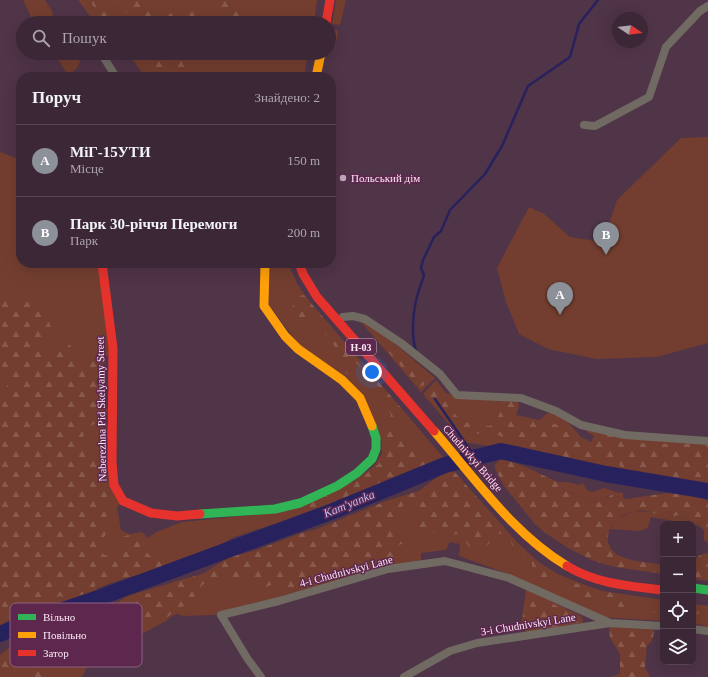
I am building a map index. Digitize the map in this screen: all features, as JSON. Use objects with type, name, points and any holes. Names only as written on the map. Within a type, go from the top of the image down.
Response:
[{"type":"main road","points":[[321,16],[324,0]]},
{"type":"main road","points":[[327,16],[330,0]]},
{"type":"main road","points":[[312,72],[314,60]]},
{"type":"main road","points":[[317,72],[319,60]]},
{"type":"main road","name":"Naberezhna Pid Skelyamy Street","points":[[103,268],[114,348],[112,462],[114,485],[123,501],[151,513],[177,516],[275,510],[300,503],[337,486],[357,472],[372,458],[376,449],[376,438],[371,422],[360,398],[342,380],[298,348],[286,336],[264,306],[265,268]]},
{"type":"main road","name":"Н-03","points":[[301,268],[317,297],[433,426]]},
{"type":"main road","name":"Н-03","points":[[309,268],[319,288],[433,426]]},
{"type":"main road","name":"Chudnivkyi Bridge","points":[[433,426],[500,502]]},
{"type":"main road","name":"Н-03","points":[[500,502],[534,536],[578,565],[611,576],[660,583]]},
{"type":"main road","name":"Н-03","points":[[500,502],[530,540],[555,559],[577,572],[610,582],[660,590]]},
{"type":"main road","points":[[696,588],[708,590]]},
{"type":"main road","points":[[696,594],[708,596]]},
{"type":"street","points":[[584,125],[595,126],[649,97],[666,46],[700,11],[708,6]]},
{"type":"street","points":[[105,60],[113,72]]},
{"type":"street","points":[[343,317],[353,316],[366,319],[401,342],[440,374],[457,395],[521,398],[556,411],[581,425],[625,435],[708,441]]},
{"type":"street","name":"4-i Chudnivskyi Lane","points":[[261,677],[246,658],[221,615],[279,601],[388,569],[445,561],[509,578],[610,623]]},
{"type":"street","name":"3-i Chudnivskyi Lane","points":[[404,677],[450,651],[477,643],[610,623],[660,626]]},
{"type":"street","points":[[696,629],[708,631]]},
{"type":"green space","points":[[23,0],[45,0],[52,11],[53,16],[31,16]]},
{"type":"green space","points":[[78,0],[317,0],[315,16],[90,16]]},
{"type":"green space","points":[[89,0],[99,0],[118,16],[101,16]]},
{"type":"green space","points":[[112,0],[147,0],[155,16],[131,16],[118,3]]},
{"type":"green space","points":[[214,0],[227,0],[246,15],[250,16],[224,16],[218,10]]},
{"type":"green space","points":[[336,0],[346,0],[340,25],[336,24],[336,16],[333,16]]},
{"type":"green space","points":[[188,8],[193,10],[194,16],[168,16],[177,10]]},
{"type":"green space","points":[[336,30],[338,33],[336,42]]},
{"type":"green space","points":[[58,60],[80,60],[76,70],[73,72],[66,72]]},
{"type":"green space","points":[[133,60],[307,60],[305,72],[141,72]]},
{"type":"green space","points":[[144,60],[183,60],[194,69],[192,72],[149,72]]},
{"type":"green space","points":[[260,60],[268,60],[264,65],[260,63]]},
{"type":"green space","points":[[708,137],[708,343],[657,357],[596,359],[548,349],[519,334],[506,302],[497,268],[529,207],[544,214],[570,237],[603,242],[617,200],[681,138]]},
{"type":"green space","points":[[0,152],[16,158],[16,268],[100,268],[111,355],[102,357],[102,371],[96,382],[98,386],[102,388],[108,411],[106,423],[109,428],[120,504],[117,507],[121,530],[129,534],[142,532],[148,538],[156,532],[182,522],[281,512],[354,481],[374,466],[382,453],[381,440],[374,419],[296,341],[269,305],[268,268],[290,268],[298,285],[313,306],[443,457],[428,468],[402,475],[394,484],[380,486],[372,494],[366,497],[349,499],[332,509],[303,515],[234,537],[215,549],[181,564],[127,577],[98,588],[91,595],[82,595],[68,603],[10,603],[10,619],[0,627]]},
{"type":"green space","points":[[0,290],[14,300],[21,302],[32,302],[42,310],[51,328],[50,334],[45,343],[45,350],[48,353],[54,351],[62,344],[68,343],[84,361],[88,362],[96,355],[99,355],[102,359],[103,366],[96,382],[103,391],[104,412],[100,422],[92,425],[86,430],[82,442],[84,450],[87,454],[97,454],[102,458],[107,491],[106,533],[101,545],[101,551],[104,555],[112,554],[125,536],[132,534],[139,539],[148,554],[152,557],[156,559],[169,558],[172,565],[169,568],[150,571],[113,582],[108,578],[104,579],[97,583],[91,592],[67,599],[61,596],[45,600],[29,599],[23,600],[19,603],[10,603],[10,615],[0,624],[0,403],[7,387],[7,381],[0,374]]},
{"type":"green space","points":[[302,295],[305,296],[420,430],[421,432],[419,432],[402,414],[398,415],[394,420],[394,430],[399,437],[406,443],[423,452],[428,456],[430,461],[421,469],[403,474],[392,484],[383,485],[377,488],[369,496],[348,499],[335,507],[319,512],[306,510],[307,505],[363,476],[382,461],[387,449],[383,427],[390,418],[391,414],[381,403],[385,397],[383,392],[349,355],[348,358],[352,367],[352,374],[347,374],[331,340],[326,335],[320,320],[316,315],[312,313],[308,314],[296,335],[293,335],[297,325],[294,321],[292,309],[295,302]]},
{"type":"green space","points":[[361,322],[367,322],[435,378],[421,392]]},
{"type":"green space","points":[[368,326],[387,340],[393,353],[423,379],[425,382],[424,385],[420,387],[417,384],[373,335]]},
{"type":"green space","points":[[436,380],[446,393],[452,395],[518,400],[519,406],[516,415],[540,420],[550,412],[569,423],[581,437],[591,442],[594,436],[587,432],[587,429],[708,443],[708,486],[679,483],[635,474],[617,474],[606,471],[602,471],[595,475],[590,475],[584,468],[560,462],[543,463],[515,451],[470,443],[466,444],[423,394]]},
{"type":"green space","points":[[436,385],[442,389],[451,407],[460,419],[468,423],[485,426],[494,424],[501,410],[498,404],[503,399],[515,402],[517,408],[515,414],[518,417],[526,420],[546,422],[560,426],[570,430],[585,441],[592,444],[596,439],[595,435],[592,433],[593,432],[632,439],[651,446],[669,443],[708,445],[708,477],[706,481],[700,484],[676,480],[668,472],[661,470],[624,469],[616,460],[612,458],[599,462],[574,466],[560,462],[547,461],[540,458],[520,443],[491,433],[478,434],[457,425],[440,412],[426,393]]},
{"type":"green space","points":[[499,460],[505,460],[528,468],[558,482],[564,490],[596,503],[618,493],[623,493],[623,498],[626,499],[667,493],[693,495],[708,501],[708,529],[703,524],[696,522],[696,521],[686,520],[678,515],[664,519],[650,512],[638,511],[626,514],[617,520],[610,529],[608,538],[610,547],[618,555],[623,557],[660,564],[660,574],[615,567],[594,561],[568,548],[535,524],[504,486],[495,469],[495,465]]},
{"type":"green space","points":[[452,469],[517,542],[540,563],[558,574],[603,591],[660,600],[660,621],[599,617],[511,575],[459,556],[460,544],[450,542],[446,550],[421,553],[421,560],[266,601],[257,602],[213,615],[183,616],[177,614],[142,634],[142,603],[116,603],[127,596],[202,574],[229,557],[254,551],[299,534],[317,529],[386,501],[419,491],[442,474]]},
{"type":"green space","points":[[452,469],[517,542],[516,546],[513,546],[508,538],[503,534],[499,534],[487,546],[476,553],[460,534],[450,535],[436,532],[422,536],[417,534],[417,510],[411,504],[406,504],[394,511],[395,537],[399,540],[404,535],[406,536],[404,543],[397,546],[394,563],[387,567],[367,570],[359,568],[359,561],[352,561],[340,566],[321,579],[315,581],[308,582],[292,573],[290,578],[295,584],[294,588],[292,589],[277,583],[246,594],[242,593],[242,591],[256,584],[255,580],[248,579],[234,581],[226,575],[223,575],[206,582],[199,588],[190,604],[187,606],[177,607],[169,616],[156,623],[150,618],[142,621],[142,603],[130,603],[132,599],[171,585],[173,582],[203,574],[229,557],[254,551],[299,534],[317,529],[386,501],[419,491],[442,474]]},
{"type":"green space","points":[[558,482],[568,482],[579,485],[583,483],[587,490],[592,492],[604,488],[620,493],[608,496],[601,503],[596,503],[564,490]]},
{"type":"green space","points":[[633,511],[654,512],[664,519],[678,515],[690,521],[673,521],[651,517],[648,528],[639,531],[610,529],[617,519]]},
{"type":"green space","points":[[696,522],[703,524],[708,528],[708,543],[704,540],[704,531],[700,526],[696,525]]},
{"type":"green space","points":[[524,549],[542,565],[549,569],[550,575],[545,578],[541,578],[534,575],[532,564],[524,555],[522,550]]},
{"type":"green space","points":[[708,553],[708,581],[696,579],[696,559],[702,554]]},
{"type":"green space","points":[[563,578],[590,589],[629,596],[631,601],[630,606],[628,609],[615,606],[603,600],[593,604],[562,589],[561,582]]},
{"type":"green space","points":[[526,589],[579,615],[582,617],[583,622],[527,633],[521,624]]},
{"type":"green space","points":[[531,595],[535,595],[573,614],[578,623],[568,624],[561,622],[558,623],[556,628],[536,630],[536,623],[531,619],[524,624],[522,623],[526,598]]},
{"type":"green space","points":[[648,598],[660,600],[660,613],[647,610],[645,600]]},
{"type":"green space","points":[[696,604],[708,606],[708,627],[696,624]]},
{"type":"green space","points":[[696,605],[708,607],[708,615],[696,613]]},
{"type":"green space","points":[[609,626],[654,628],[653,638],[647,646],[645,668],[650,677],[611,677],[620,674],[620,654],[610,638]]},
{"type":"green space","points":[[10,647],[10,667],[87,667],[82,677],[0,677],[0,655]]},
{"type":"green space","points":[[10,653],[10,667],[44,667],[48,677],[21,677],[22,673],[20,669],[13,668],[0,677],[0,663]]},
{"type":"green space","points":[[70,667],[78,667],[75,672],[72,672]]},
{"type":"waterway","points":[[416,351],[413,331],[414,309],[424,275],[421,268],[423,260],[434,237],[441,231],[450,210],[485,174],[502,146],[528,86],[570,57],[579,24],[598,0]]},
{"type":"waterway","points":[[435,399],[475,457]]},
{"type":"waterway","name":"Kam'yanka","points":[[83,603],[333,511],[445,465],[501,451],[606,474],[708,491]]},
{"type":"waterway","name":"Kam'yanka","points":[[0,634],[10,630]]},
{"type":"traffic: fast","points":[[200,514],[275,509],[300,503],[337,486],[357,473],[372,459],[376,449],[376,438],[372,426]]},
{"type":"traffic: fast","points":[[696,588],[708,590]]},
{"type":"traffic: slow","points":[[317,72],[320,60]]},
{"type":"traffic: slow","points":[[265,268],[264,306],[285,336],[298,349],[342,380],[360,398],[372,426]]},
{"type":"traffic: slow","points":[[434,431],[495,504],[529,538],[547,553],[567,566]]},
{"type":"traffic: jam","points":[[327,16],[330,0]]},
{"type":"traffic: jam","points":[[103,268],[113,348],[112,462],[114,485],[123,501],[151,513],[177,516],[200,514]]},
{"type":"traffic: jam","points":[[301,268],[317,297],[434,431]]},
{"type":"traffic: jam","points":[[567,566],[590,577],[601,580],[660,590]]},
{"type":"place","name":"Польський дім","points":[[343,178]]},
{"type":"place","name":"Парк 30-річчя Перемоги","points":[[606,255]]},
{"type":"place","name":"МіГ-15УТИ","points":[[560,315]]}]
